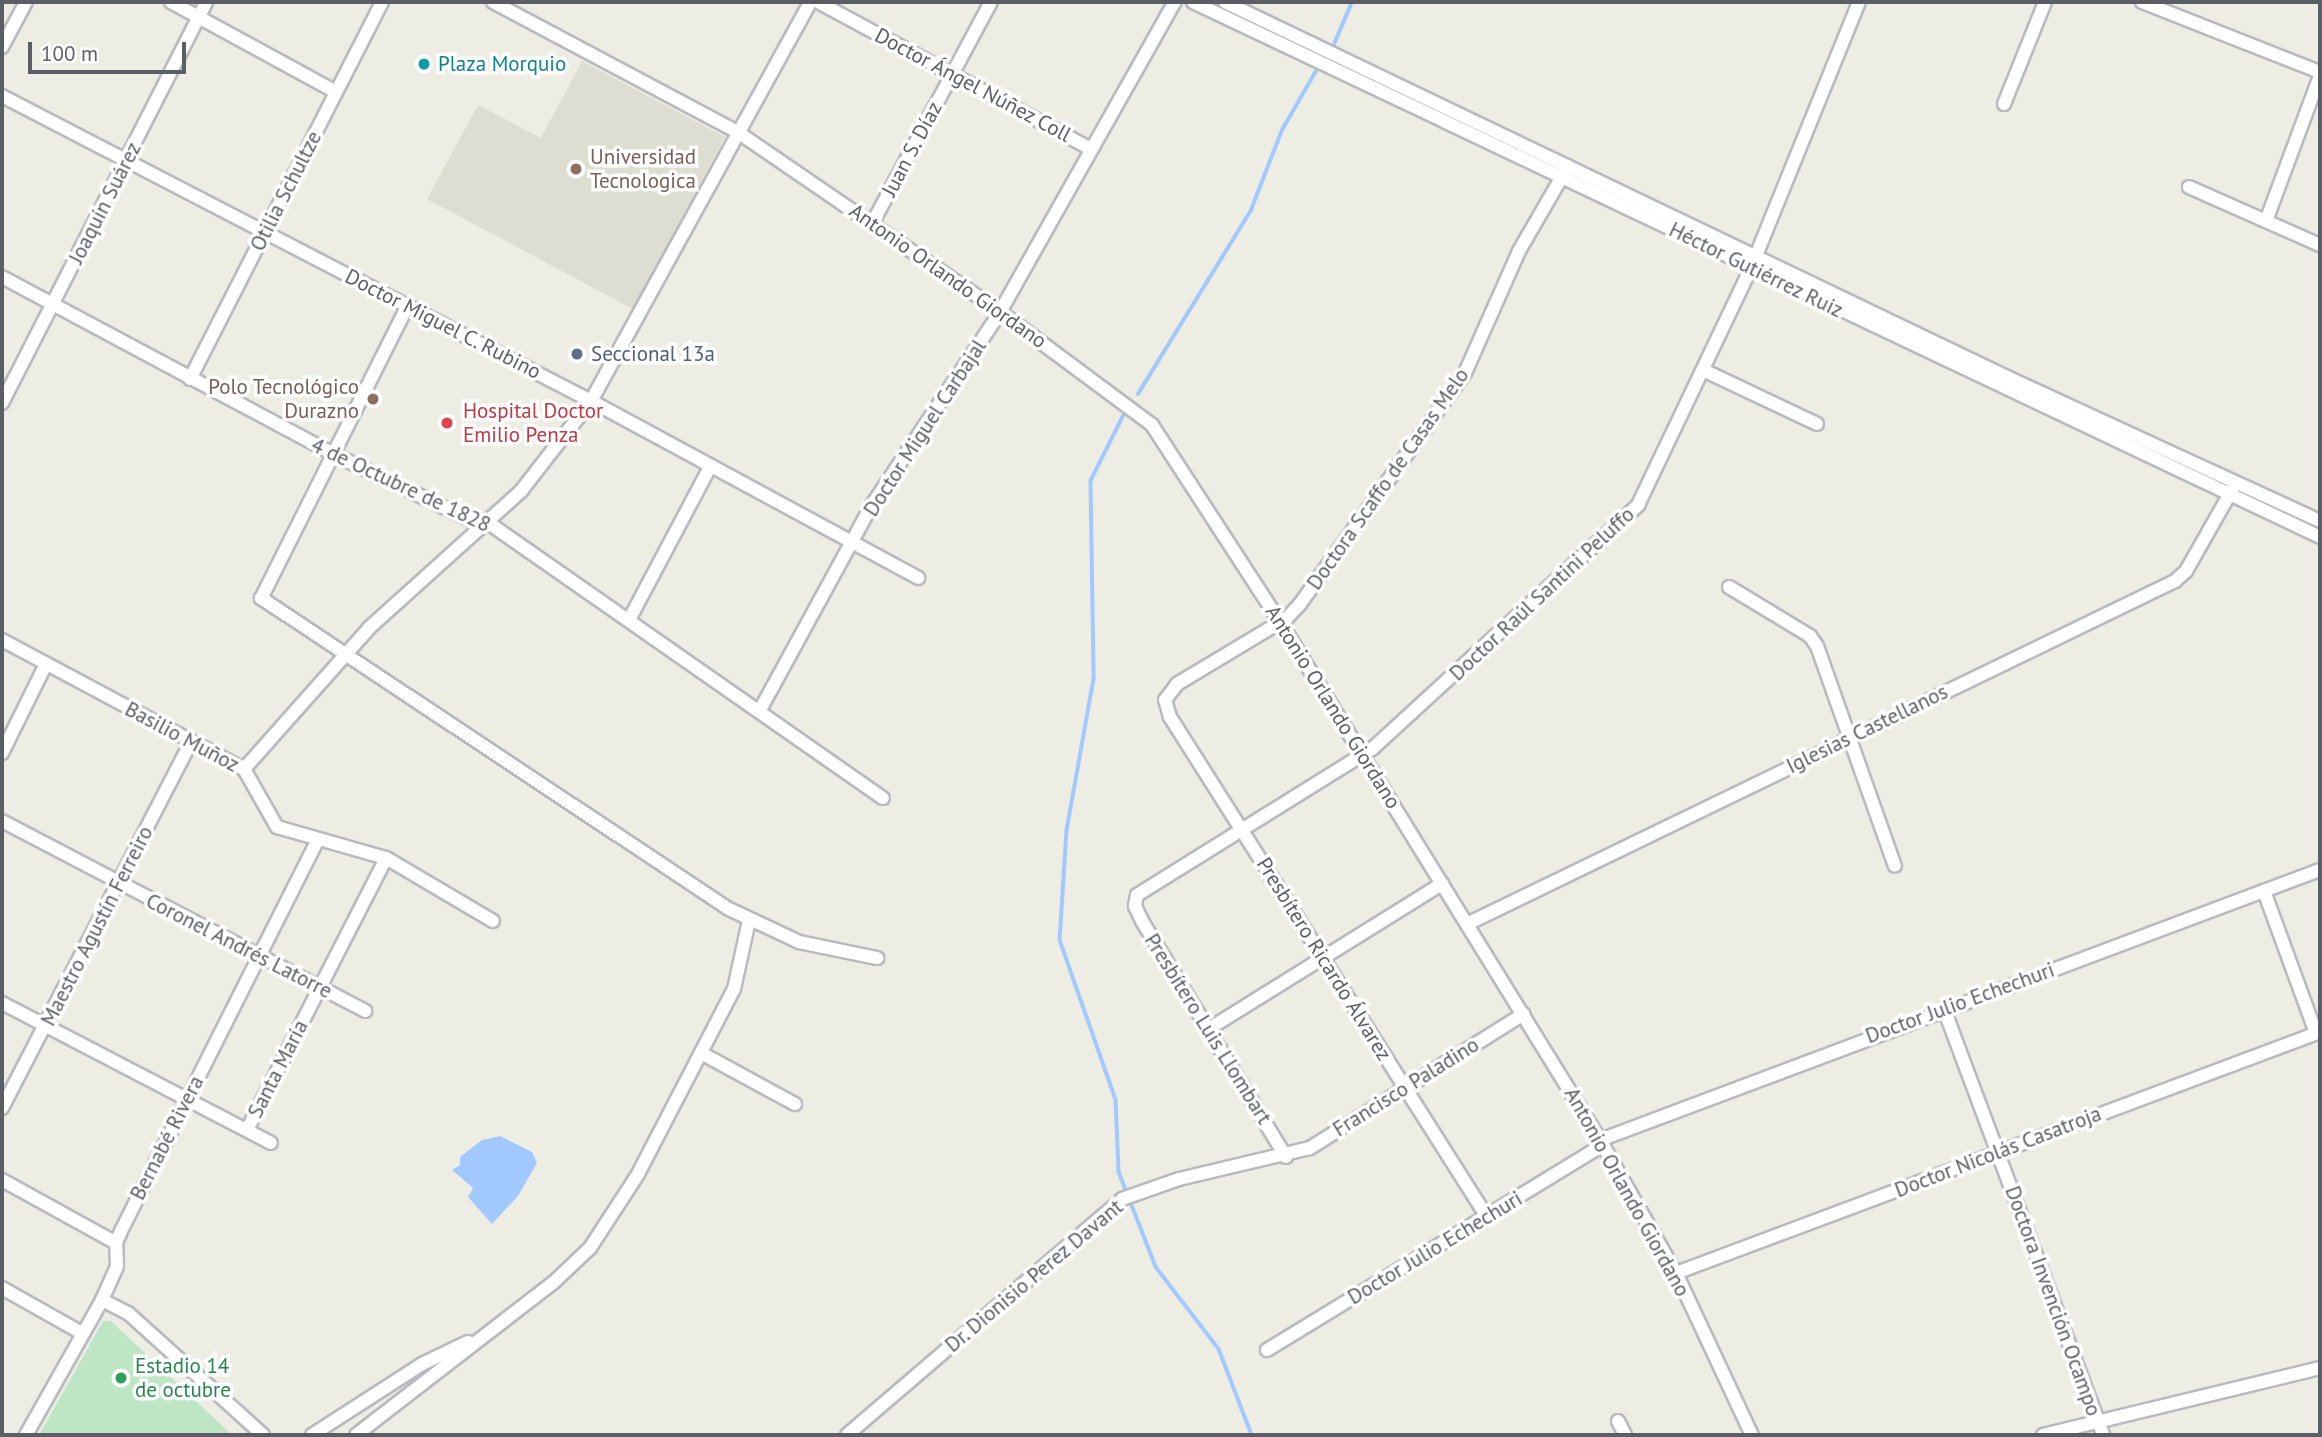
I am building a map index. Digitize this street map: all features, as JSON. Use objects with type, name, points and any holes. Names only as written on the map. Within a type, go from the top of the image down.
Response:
[{"type":"street","points":[[2,47],[26,2]]},
{"type":"street","points":[[171,2],[336,92]]},
{"type":"street","name":"Joaquín Suárez","points":[[2,403],[128,161],[206,2]]},
{"type":"street","name":"Otilia Schultze","points":[[190,379],[382,2]]},
{"type":"street","name":"Antonio Orlando Giordano","points":[[493,2],[739,133],[873,222],[1152,425],[1280,622],[1602,1143],[1676,1273],[1752,1435]]},
{"type":"street","points":[[244,769],[369,628],[489,524],[521,491],[591,401],[810,2]]},
{"type":"street","name":"Doctor Ángel Núñez Coll","points":[[818,2],[1091,149]]},
{"type":"street","name":"Juan S. Díaz","points":[[873,222],[991,2]]},
{"type":"street","name":"Doctor Miguel Carbajal","points":[[760,710],[872,505],[1000,312],[1175,2]]},
{"type":"street","name":"Héctor Gutiérrez Ruiz","points":[[1193,2],[2320,521]]},
{"type":"street","name":"Héctor Gutiérrez Ruiz","points":[[1225,2],[1566,172],[1751,268],[2320,537]]},
{"type":"street","name":"Doctor Raúl Santini Peluffo","points":[[1135,900],[1149,884],[1363,755],[1629,515],[1650,485],[1751,268],[1859,2]]},
{"type":"street","points":[[2004,104],[2045,2]]},
{"type":"street","points":[[2142,2],[2320,74],[2266,221]]},
{"type":"street","name":"Doctor Miguel C. Rubino","points":[[2,96],[591,401],[918,578]]},
{"type":"street","name":"Doctora Scaffo de Casas Melo","points":[[1165,700],[1177,684],[1280,622],[1300,604],[1465,373],[1519,251],[1566,172]]},
{"type":"street","points":[[2189,187],[2320,245]]},
{"type":"street","name":"4 de Octubre de 1828","points":[[2,277],[331,453],[472,521],[489,524],[883,798]]},
{"type":"street","points":[[407,307],[331,453],[261,597],[749,920],[799,942],[877,958]]},
{"type":"street","points":[[1703,370],[1817,424]]},
{"type":"street","points":[[629,620],[710,467]]},
{"type":"street","name":"Iglesias Castellanos","points":[[1467,924],[2175,581],[2186,571],[2236,482]]},
{"type":"street","points":[[1729,587],[1810,636],[1850,737],[1895,866]]},
{"type":"street","name":"Basilio Muñoz","points":[[2,640],[244,769],[277,827],[317,841],[386,858],[493,920]]},
{"type":"street","points":[[2,753],[46,664]]},
{"type":"street","name":"Presbítero Ricardo Álvarez","points":[[1165,700],[1170,717],[1243,827],[1487,1217]]},
{"type":"street","name":"Maestro Agustín Ferreiro","points":[[2,1108],[191,742]]},
{"type":"street","name":"Coronel Andrés Latorre","points":[[2,821],[365,1011]]},
{"type":"street","name":"Bernabé Rivera","points":[[26,1435],[102,1300],[117,1266],[116,1244],[317,841]]},
{"type":"street","name":"Santa María","points":[[247,1130],[386,858]]},
{"type":"street","name":"Doctor Julio Echechuri","points":[[1267,1350],[1487,1217],[1602,1143],[1944,1009],[2320,870]]},
{"type":"street","points":[[1207,1030],[1442,884]]},
{"type":"street","points":[[2264,891],[2318,1032]]},
{"type":"street","name":"Presbítero Luis Llombart","points":[[1135,900],[1142,921],[1286,1157]]},
{"type":"street","points":[[356,1435],[553,1283],[590,1248],[638,1174],[734,989],[749,920]]},
{"type":"street","points":[[2,1003],[271,1143]]},
{"type":"street","name":"Doctora Invención Ocampo","points":[[1944,1009],[2103,1435]]},
{"type":"street","name":"Francisco Paladino","points":[[1286,1157],[1310,1148],[1403,1086],[1524,1014]]},
{"type":"street","name":"Doctor Nicolás Casatroja","points":[[1676,1273],[2318,1032]]},
{"type":"street","points":[[701,1053],[795,1104]]},
{"type":"street","name":"Dr. Dionisio Perez Davant","points":[[847,1435],[1122,1199],[1179,1179],[1286,1157]]},
{"type":"street","points":[[2,1181],[116,1244]]},
{"type":"street","points":[[2,1288],[82,1333]]},
{"type":"street","points":[[102,1300],[128,1313],[263,1435]]},
{"type":"street","points":[[312,1435],[422,1364],[484,1335]]},
{"type":"street","points":[[2043,1435],[2320,1368]]},
{"type":"street","points":[[1618,1421],[1625,1435]]},
{"type":"shaded area","name":"Universidad Tecnologica","points":[[582,61],[725,137],[633,309],[427,199],[478,105],[541,138]]},
{"type":"green space","name":"Estadio 14 de octubre","points":[[103,1321],[111,1321],[232,1435],[39,1435]]},
{"type":"water","points":[[500,1136],[532,1152],[537,1163],[518,1196],[492,1224],[468,1197],[473,1188],[452,1170],[460,1165],[460,1157],[482,1140]]},
{"type":"waterway","points":[[1332,49],[1352,2]]},
{"type":"waterway","points":[[1138,394],[1251,210],[1282,130],[1316,71]]},
{"type":"waterway","points":[[1126,411],[1091,481],[1094,679],[1067,830],[1060,940],[1116,1100],[1119,1172],[1156,1267],[1219,1349],[1252,1435]]},
{"type":"place","name":"Plaza Morquio","points":[[424,64]]},
{"type":"place","name":"Universidad Tecnologica","points":[[576,169]]},
{"type":"place","name":"Seccional 13a","points":[[577,354]]},
{"type":"place","name":"Polo Tecnológico Durazno","points":[[373,399]]},
{"type":"place","name":"Hospital Doctor Emilio Penza","points":[[447,423]]},
{"type":"place","name":"Estadio 14 de octubre","points":[[121,1378]]}]
